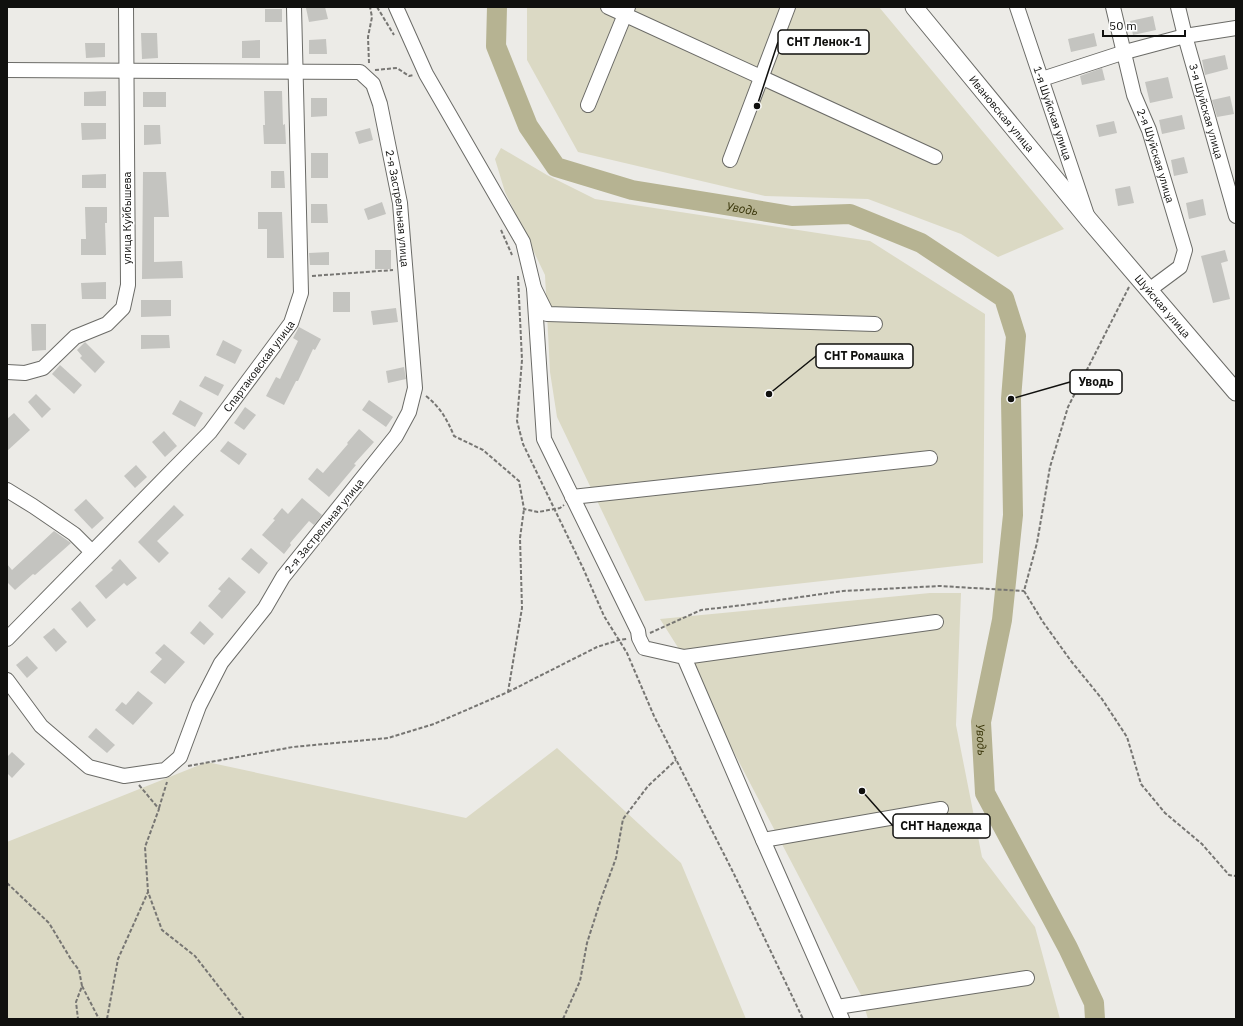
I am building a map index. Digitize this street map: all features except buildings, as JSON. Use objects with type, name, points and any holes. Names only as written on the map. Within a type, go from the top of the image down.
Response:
[{"type":"main road","name":"Ивановская улица","points":[[914,7],[1089,220]]},
{"type":"main road","name":"Шуйская улица","points":[[1089,220],[1236,392]]},
{"type":"street","name":"улица Куйбышева","points":[[7,372],[25,373],[43,368],[75,337],[107,324],[123,308],[128,285],[126,7]]},
{"type":"street","name":"Спартаковская улица","points":[[7,639],[210,432],[291,322],[301,294],[294,7]]},
{"type":"street","points":[[396,7],[426,74],[523,242],[534,288],[544,439],[638,631],[639,638],[644,648],[684,657],[936,622]]},
{"type":"street","points":[[608,7],[627,11],[761,77],[935,157]]},
{"type":"street","points":[[730,160],[788,7]]},
{"type":"street","name":"1-я Шуйская улица","points":[[1017,7],[1089,220]]},
{"type":"street","name":"2-я Шуйская улица","points":[[1113,7],[1134,95],[1149,130],[1185,250],[1180,267],[1149,290]]},
{"type":"street","name":"3-я Шуйская улица","points":[[1178,7],[1236,216]]},
{"type":"street","points":[[588,105],[627,11]]},
{"type":"street","points":[[1042,79],[1124,52],[1185,36],[1236,28]]},
{"type":"street","points":[[7,70],[364,71]]},
{"type":"street","name":"2-я Застрельная улица","points":[[168,770],[180,756],[199,706],[221,663],[265,608],[283,577],[396,436],[409,412],[415,388],[400,203],[380,104],[373,84],[364,71]]},
{"type":"street","points":[[534,288],[547,314],[875,324]]},
{"type":"street","points":[[572,497],[930,458]]},
{"type":"street","points":[[7,490],[34,506],[74,534],[92,552]]},
{"type":"street","points":[[684,657],[840,1013],[1027,978]]},
{"type":"street","points":[[7,680],[41,726],[89,767],[124,776],[168,770]]},
{"type":"street","points":[[763,840],[941,809]]},
{"type":"path","points":[[370,7],[372,17],[364,71],[398,68],[409,76],[416,74]]},
{"type":"path","points":[[377,7],[396,38]]},
{"type":"path","points":[[498,224],[514,257]]},
{"type":"path","points":[[301,277],[405,269]]},
{"type":"path","points":[[517,272],[522,360],[517,421],[523,444],[584,568],[604,616],[627,653],[654,716],[733,872],[803,1019]]},
{"type":"path","points":[[1130,286],[1068,407],[1050,468],[1037,543],[1024,591],[1043,622],[1071,662],[1102,699],[1127,737],[1141,784],[1166,813],[1202,844],[1229,876],[1236,876]]},
{"type":"path","points":[[415,388],[434,402],[446,418],[454,436],[483,450],[519,481],[524,509],[520,538],[522,608],[508,692]]},
{"type":"path","points":[[524,509],[538,512],[560,508],[572,497]]},
{"type":"path","points":[[639,638],[701,610],[843,591],[940,586],[1024,591]]},
{"type":"path","points":[[186,766],[293,747],[388,738],[434,724],[508,692],[597,647],[619,640]]},
{"type":"path","points":[[563,1019],[580,981],[587,943],[616,858],[623,819],[648,786],[676,760]]},
{"type":"path","points":[[168,770],[159,809],[145,847],[148,892],[162,930],[195,956],[244,1019]]},
{"type":"path","points":[[130,775],[159,809]]},
{"type":"path","points":[[7,883],[49,923],[79,970],[82,986],[98,1019]]},
{"type":"path","points":[[107,1019],[118,960],[148,892]]},
{"type":"path","points":[[78,1019],[76,1002],[82,986]]},
{"type":"shaded area","points":[[527,7],[879,7],[1064,229],[998,257],[961,234],[868,199],[765,196],[578,152],[527,60]]},
{"type":"shaded area","points":[[501,148],[547,175],[595,199],[870,241],[985,314],[983,563],[645,601],[557,417],[550,372],[545,275],[505,192],[495,159]]},
{"type":"shaded area","points":[[930,593],[961,593],[956,725],[982,857],[1035,927],[1060,1019],[868,1019],[861,995],[684,657],[660,619]]},
{"type":"shaded area","points":[[557,748],[681,863],[746,1019],[7,1019],[7,842],[207,762],[466,818]]},
{"type":"waterway","name":"Уводь","points":[[497,7],[496,46],[528,126],[556,167],[632,190],[792,216],[850,214],[921,243],[1004,298],[1016,336],[1011,399],[1013,515],[1002,620],[981,722],[985,793],[1068,948],[1094,1003],[1095,1019]]},
{"type":"place","name":"СНТ Ленок-1","points":[[757,106]]},
{"type":"place","name":"СНТ Ромашка","points":[[769,394]]},
{"type":"place","name":"Уводь","points":[[1011,399]]},
{"type":"place","name":"СНТ Надежда","points":[[862,791]]}]
